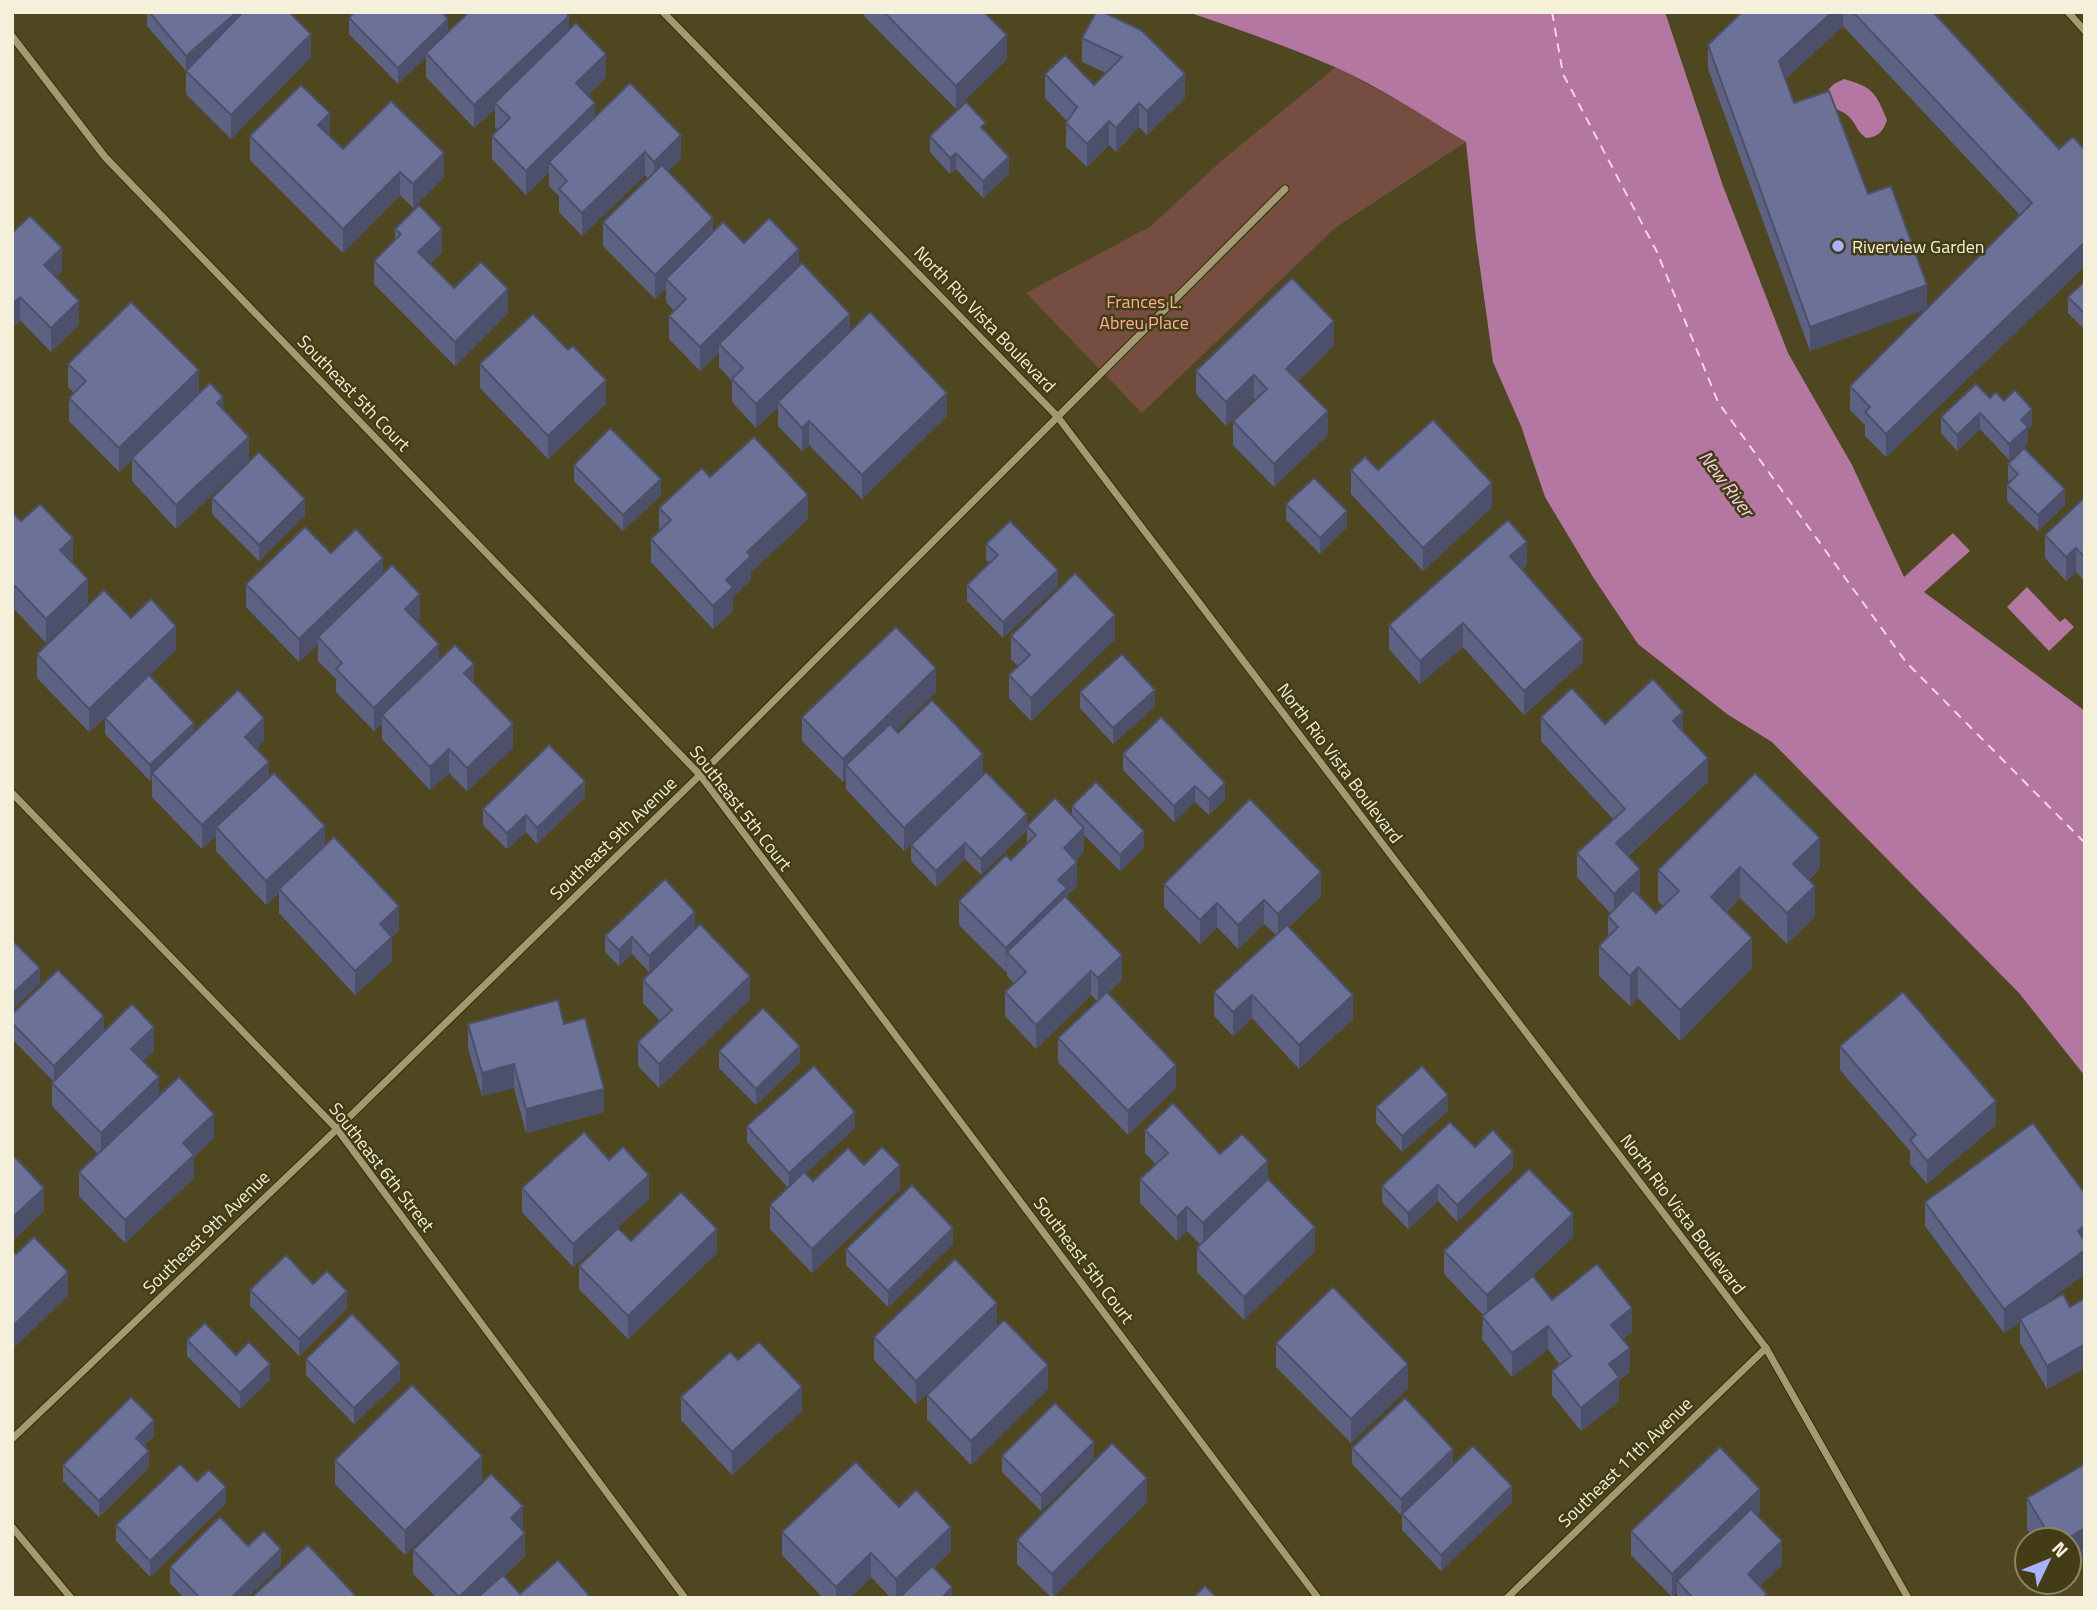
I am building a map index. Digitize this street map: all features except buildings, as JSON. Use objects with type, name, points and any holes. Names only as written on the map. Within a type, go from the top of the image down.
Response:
[{"type":"street","name":"North Rio Vista Boulevard","points":[[663,12],[1057,416],[1766,1348],[1908,1598]]},
{"type":"street","points":[[2068,12],[2085,31]]},
{"type":"street","name":"Southeast 5th Court","points":[[12,36],[105,157],[700,775],[1318,1598]]},
{"type":"street","name":"Southeast 9th Avenue","points":[[12,1439],[337,1129],[700,775],[1285,190]]},
{"type":"street","name":"Southeast 6th Street","points":[[12,793],[337,1129],[685,1598]]},
{"type":"street","name":"Southeast 11th Avenue","points":[[1507,1598],[1766,1348]]},
{"type":"street","points":[[12,1527],[71,1598]]},
{"type":"green space","name":"Frances L. Abreu Place","points":[[1336,67],[1466,142],[1335,228],[1142,413],[1026,293],[1151,226],[1220,162]]},
{"type":"water","name":"New River","points":[[1188,12],[1665,12],[1723,186],[1788,353],[1852,465],[1904,577],[1953,533],[1970,551],[1924,592],[2085,711],[2085,1076],[2019,993],[1772,742],[1727,714],[1638,644],[1593,577],[1545,497],[1521,426],[1493,362],[1466,142],[1385,93],[1335,67]]},
{"type":"water","points":[[1844,79],[1867,88],[1880,103],[1887,120],[1877,135],[1866,138],[1848,116],[1833,107],[1827,91]]},
{"type":"water","points":[[2027,587],[2060,622],[2065,618],[2074,627],[2049,651],[2007,607]]},
{"type":"ferry route","points":[[1552,12],[1563,74],[1657,252],[1718,402],[1906,662],[2085,843]]},
{"type":"place","name":"Riverview Garden","points":[[1838,246]]}]
